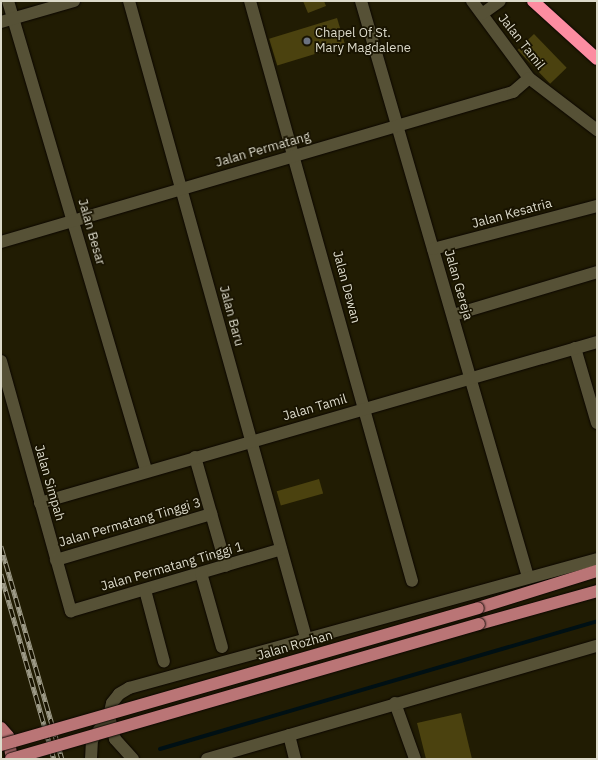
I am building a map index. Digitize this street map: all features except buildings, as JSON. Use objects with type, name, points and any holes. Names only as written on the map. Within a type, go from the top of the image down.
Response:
[{"type":"highway","points":[[533,1],[597,59]]},
{"type":"main road","name":"Jalan Rozhan","points":[[1,745],[478,608],[597,571]]},
{"type":"main road","points":[[1,728],[8,736],[12,759],[597,591]]},
{"type":"street","name":"Jalan Besar","points":[[8,1],[146,471]]},
{"type":"street","points":[[1,22],[74,1]]},
{"type":"street","name":"Jalan Baru","points":[[129,1],[306,638]]},
{"type":"street","name":"Jalan Dewan","points":[[250,1],[296,156],[412,581]]},
{"type":"street","name":"Jalan Gereja","points":[[361,1],[399,125],[433,249],[528,577]]},
{"type":"street","name":"Jalan Tamil","points":[[472,1],[529,78],[597,130]]},
{"type":"street","name":"Jalan Tamil","points":[[482,14],[500,1]]},
{"type":"street","name":"Jalan Permatang","points":[[1,242],[513,92],[529,78]]},
{"type":"street","name":"Jalan Kesatria","points":[[433,249],[597,206]]},
{"type":"street","points":[[453,315],[597,272]]},
{"type":"street","name":"Jalan Tamil","points":[[40,503],[146,471],[597,342]]},
{"type":"street","points":[[575,348],[597,423]]},
{"type":"street","name":"Jalan Simpah","points":[[1,361],[71,611]]},
{"type":"street","points":[[195,457],[226,566]]},
{"type":"street","name":"Jalan Permatang Tinggi 3","points":[[56,560],[211,514]]},
{"type":"street","name":"Jalan Permatang Tinggi 1","points":[[71,611],[281,549]]},
{"type":"street","points":[[91,759],[92,740],[109,716],[112,703],[120,694],[129,688],[597,559]]},
{"type":"street","points":[[202,573],[222,647]]},
{"type":"street","points":[[145,590],[164,662]]},
{"type":"street","points":[[207,759],[232,756],[289,735],[597,646]]},
{"type":"street","points":[[395,704],[416,759]]},
{"type":"street","points":[[109,716],[119,755],[132,759]]},
{"type":"street","points":[[289,735],[295,759]]},
{"type":"waterway","points":[[160,749],[597,621]]},
{"type":"railway","points":[[1,546],[62,759]]},
{"type":"railway","points":[[1,574],[54,759]]},
{"type":"place","name":"Chapel Of St. Mary Magdalene","points":[[307,41]]}]
